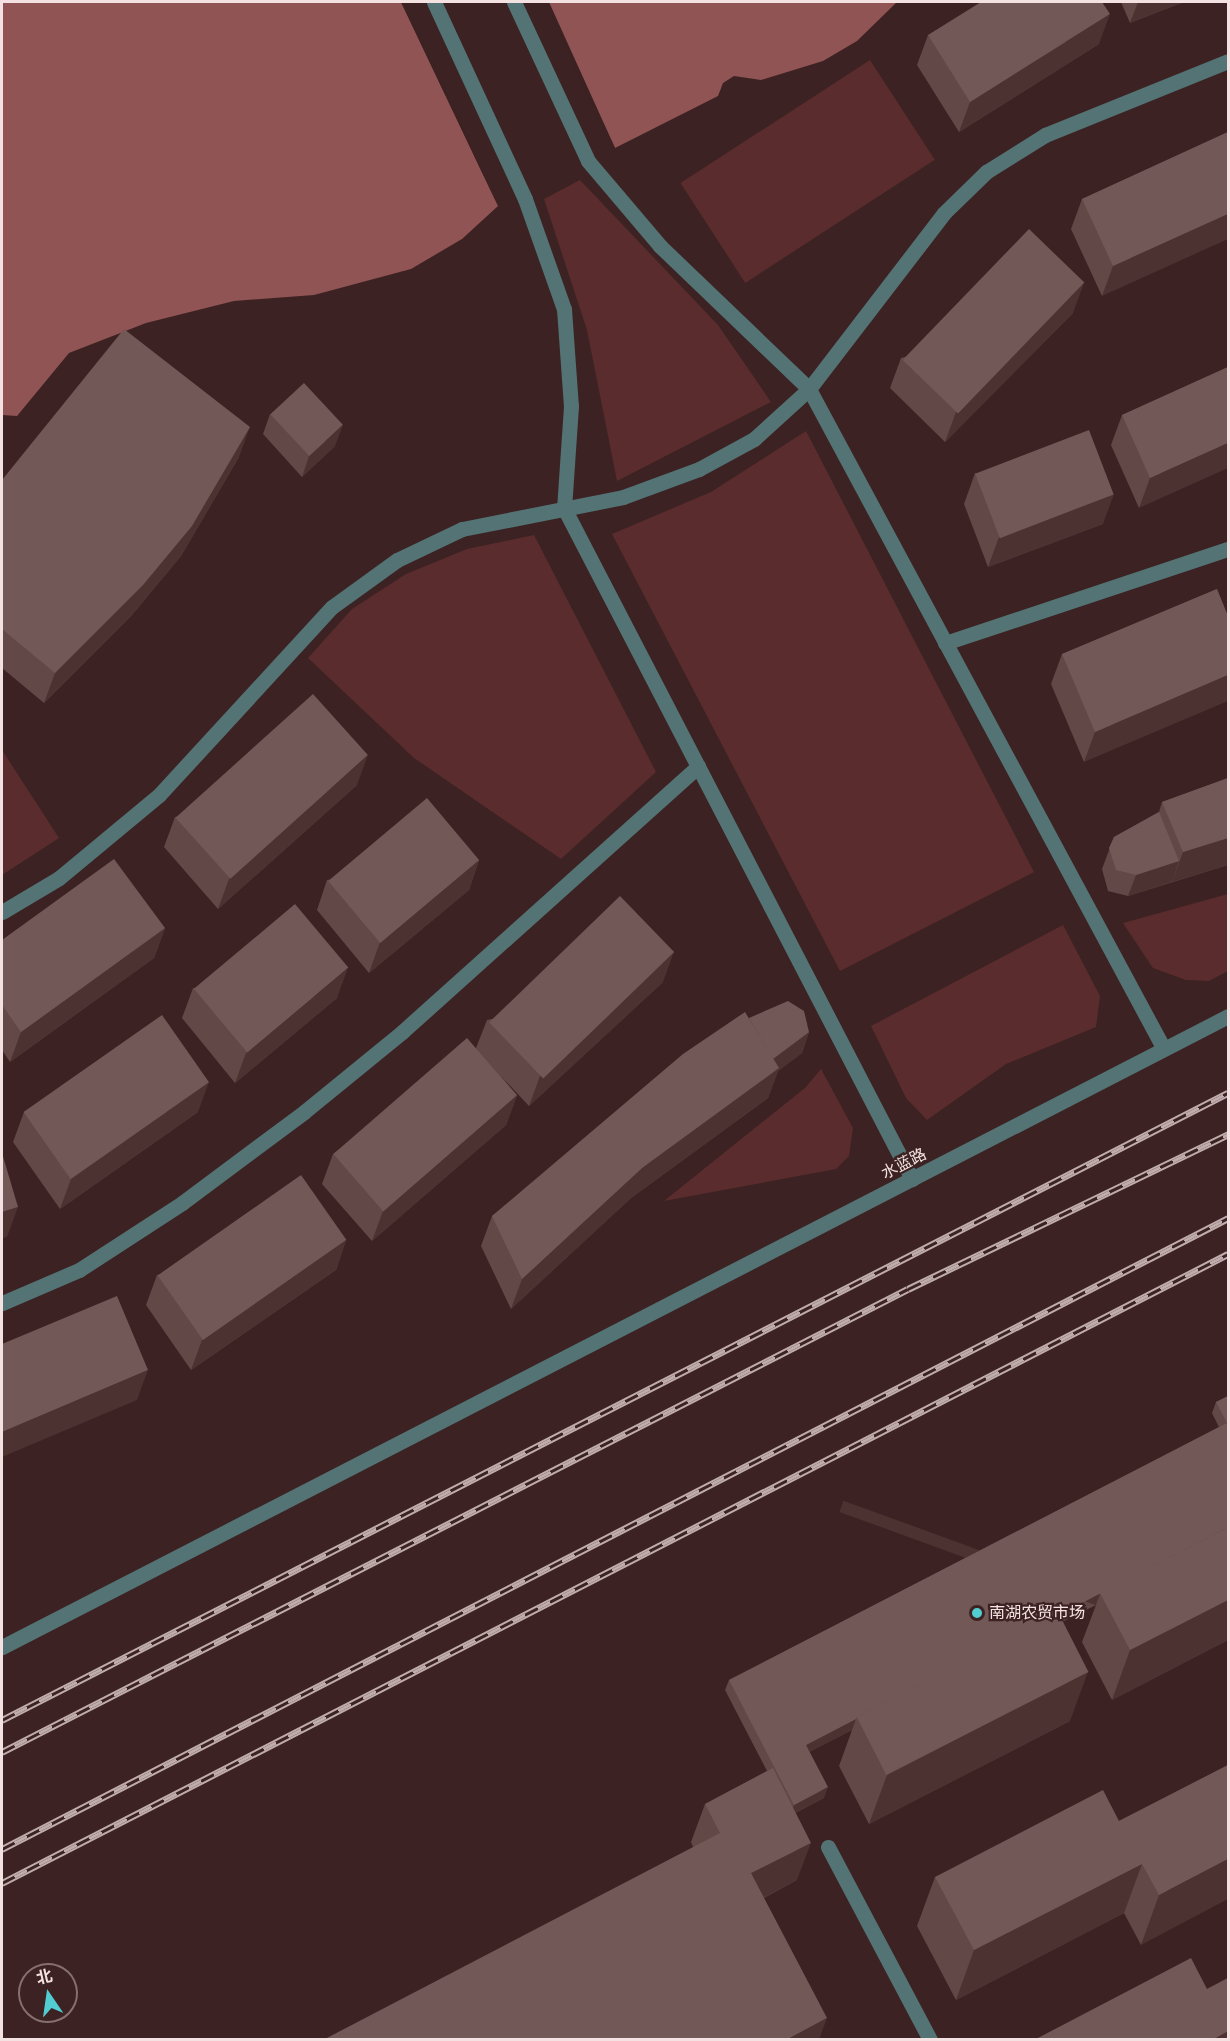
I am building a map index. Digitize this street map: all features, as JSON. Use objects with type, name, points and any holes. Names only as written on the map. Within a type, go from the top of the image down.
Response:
[{"type":"street","points":[[434,2],[525,198],[564,309],[571,406],[564,508],[912,1179]]},
{"type":"street","points":[[514,2],[588,161],[660,246],[809,389],[1164,1049]]},
{"type":"street","points":[[2,912],[59,878],[159,795],[332,607],[397,560],[462,529],[623,497],[699,469],[754,439],[809,389],[944,213],[986,172],[1045,135],[1228,61]]},
{"type":"street","points":[[945,642],[1228,549]]},
{"type":"street","points":[[2,1303],[79,1270],[182,1203],[304,1112],[402,1032],[698,766]]},
{"type":"street","name":"水蓝路","points":[[2,1647],[1228,1016]]},
{"type":"street","points":[[828,1847],[930,2040]]},
{"type":"shaded area","points":[[2,2],[401,2],[498,206],[462,239],[411,269],[314,295],[234,301],[146,323],[69,353],[17,416],[2,415]]},
{"type":"shaded area","points":[[549,2],[897,2],[857,41],[823,61],[761,80],[734,76],[723,83],[718,96],[615,148]]},
{"type":"shaded area","points":[[870,60],[935,160],[745,283],[680,183]]},
{"type":"shaded area","points":[[580,180],[718,325],[771,402],[617,481],[587,330],[544,199]]},
{"type":"shaded area","points":[[806,431],[1034,872],[840,971],[612,534],[711,492]]},
{"type":"shaded area","points":[[534,535],[656,772],[561,859],[414,758],[308,658],[352,609],[406,574],[467,549]]},
{"type":"shaded area","points":[[2,750],[59,838],[2,875]]},
{"type":"shaded area","points":[[1228,894],[1228,971],[1209,981],[1186,980],[1153,968],[1123,923]]},
{"type":"shaded area","points":[[1063,925],[1100,996],[1096,1027],[1006,1064],[927,1120],[906,1098],[871,1026]]},
{"type":"shaded area","points":[[821,1069],[853,1128],[849,1156],[836,1169],[664,1201],[805,1088]]},
{"type":"pier","points":[[401,2],[405,2],[498,206]]},
{"type":"pier","points":[[546,2],[615,148],[612,149]]},
{"type":"building","points":[[981,2],[1102,2],[1110,14],[970,102],[928,35]]},
{"type":"building","points":[[1228,132],[1228,214],[1113,266],[1082,199]]},
{"type":"building","points":[[1029,229],[1084,282],[958,413],[903,360]]},
{"type":"building","points":[[124,329],[250,427],[192,526],[143,585],[55,673],[2,629],[2,480]]},
{"type":"building","points":[[1228,367],[1228,443],[1150,478],[1122,415]]},
{"type":"building","points":[[304,383],[343,425],[309,456],[270,414]]},
{"type":"building","points":[[1089,430],[1114,494],[1000,538],[975,474]]},
{"type":"building","points":[[1217,589],[1228,616],[1228,675],[1095,732],[1062,654]]},
{"type":"building","points":[[313,694],[368,755],[230,879],[176,818]]},
{"type":"building","points":[[1228,778],[1228,838],[1183,852],[1162,802]]},
{"type":"building","points":[[427,798],[479,860],[380,943],[328,881]]},
{"type":"building","points":[[1159,812],[1179,861],[1136,875],[1116,870],[1109,848],[1114,837]]},
{"type":"building","points":[[114,859],[165,928],[21,1032],[2,1005],[2,940]]},
{"type":"building","points":[[620,896],[674,952],[543,1079],[489,1022]]},
{"type":"building","points":[[295,904],[348,968],[247,1052],[194,989]]},
{"type":"building","points":[[788,1001],[804,1011],[809,1032],[773,1059],[749,1018]]},
{"type":"building","points":[[745,1012],[779,1068],[642,1168],[522,1279],[492,1216],[683,1054]]},
{"type":"building","points":[[162,1015],[209,1082],[71,1179],[24,1112]]},
{"type":"building","points":[[467,1038],[517,1095],[383,1211],[333,1154]]},
{"type":"building","points":[[2,1153],[18,1207],[2,1212]]},
{"type":"building","points":[[301,1175],[346,1240],[203,1340],[158,1275]]},
{"type":"building","points":[[117,1296],[148,1370],[2,1432],[2,1344]]},
{"type":"building","name":"南湖农贸市场","points":[[1228,1396],[1228,1527],[806,1745],[828,1787],[794,1805],[729,1680],[1227,1423],[1216,1402]]},
{"type":"building","points":[[1228,1527],[1228,1600],[1130,1650],[1100,1593]]},
{"type":"building","points":[[1059,1614],[1089,1672],[886,1775],[857,1717]]},
{"type":"building","points":[[1228,1765],[1228,1859],[1159,1895],[1142,1864],[974,1950],[935,1877],[1103,1790],[1119,1821]]},
{"type":"building","points":[[773,1768],[811,1843],[751,1873],[827,2018],[786,2040],[323,2040],[720,1833],[705,1804]]},
{"type":"building","points":[[1191,1958],[1207,1989],[1228,1978],[1228,2031],[1212,2040],[1034,2040]]},
{"type":"railway","points":[[2,1720],[1228,1093]]},
{"type":"railway","points":[[2,1752],[908,1289],[1228,1134]]},
{"type":"railway","points":[[2,1849],[1228,1218]]},
{"type":"railway","points":[[2,1883],[1228,1254]]},
{"type":"place","name":"南湖农贸市场","points":[[977,1613]]}]
